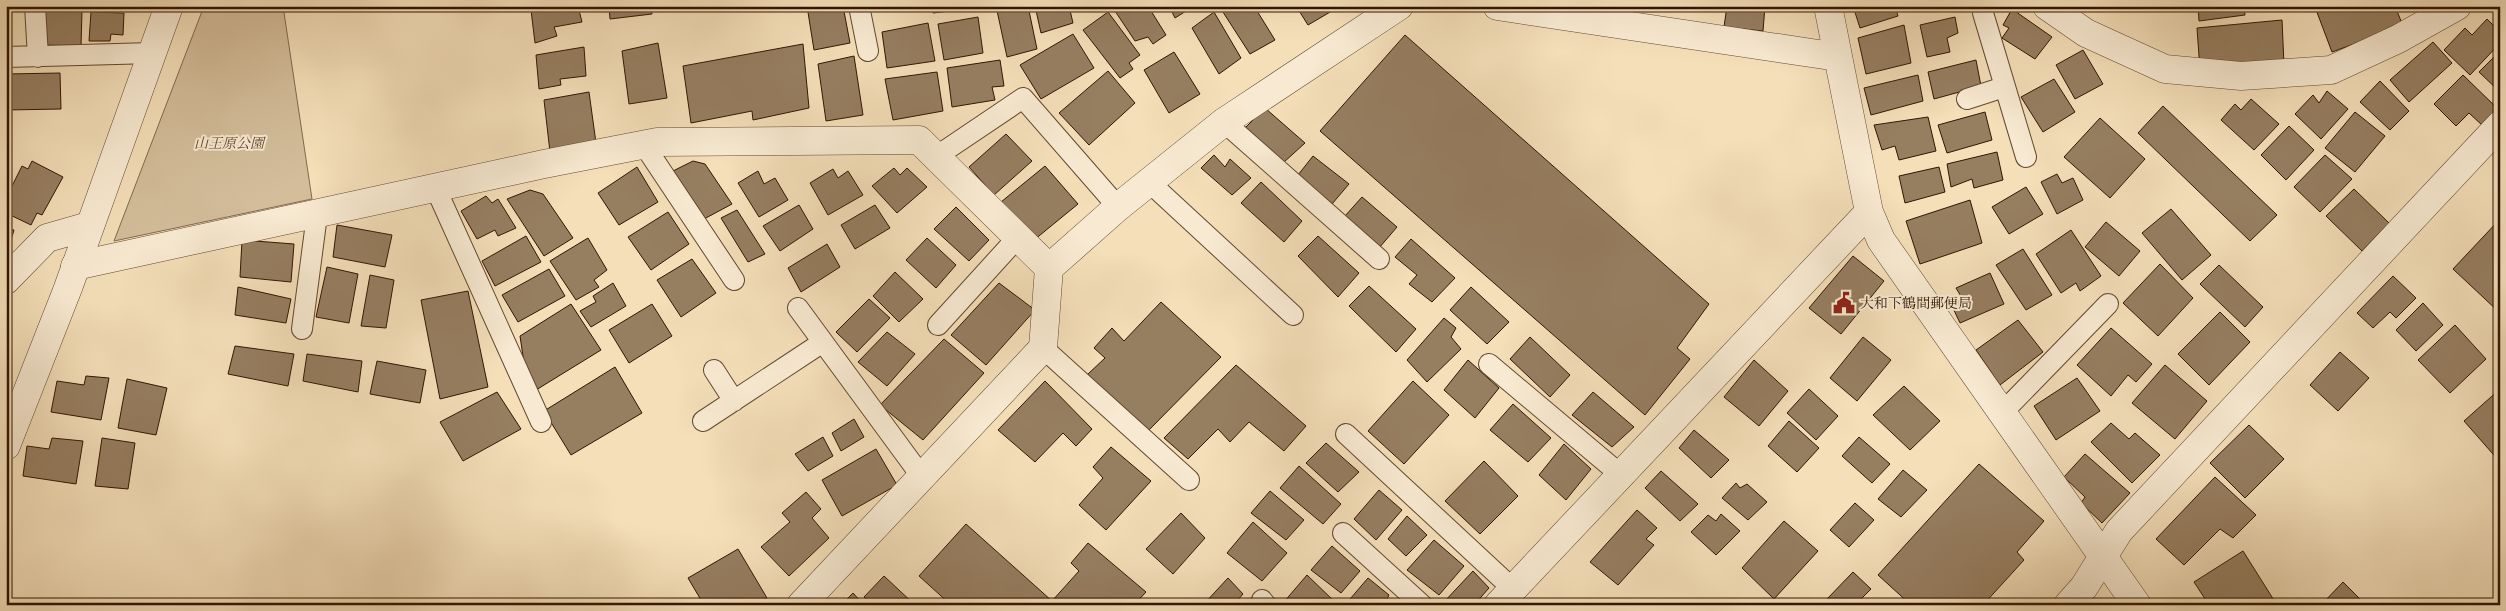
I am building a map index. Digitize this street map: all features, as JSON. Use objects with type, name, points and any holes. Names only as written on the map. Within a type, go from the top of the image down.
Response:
[{"type":"street","points":[[6,446],[75,266],[169,6]]},
{"type":"street","points":[[801,605],[1043,348],[1050,268],[1118,207],[1224,122],[1399,6]]},
{"type":"street","points":[[1497,6],[1838,57]]},
{"type":"street","points":[[1828,6],[1869,212],[1881,240],[2001,414],[2137,605]]},
{"type":"street","points":[[2047,6],[2086,33],[2165,69],[2242,76],[2332,70],[2398,40],[2456,6]]},
{"type":"street","points":[[2068,605],[2084,587],[2119,532],[2500,125]]},
{"type":"street","points":[[75,266],[657,142],[919,140],[1050,268]]},
{"type":"street","points":[[1506,597],[1869,212]]},
{"type":"street","points":[[6,280],[47,238],[89,226]]},
{"type":"lane","points":[[35,6],[38,57]]},
{"type":"lane","points":[[859,6],[868,51]]},
{"type":"lane","points":[[1983,6],[1983,13],[2026,157]]},
{"type":"lane","points":[[6,57],[152,53]]},
{"type":"lane","points":[[1967,99],[2004,86]]},
{"type":"lane","points":[[937,156],[1023,98],[1118,207]]},
{"type":"lane","points":[[1224,122],[1379,259]]},
{"type":"lane","points":[[644,145],[734,280]]},
{"type":"lane","points":[[1149,182],[1293,315]]},
{"type":"lane","points":[[436,189],[541,422]]},
{"type":"lane","points":[[302,329],[317,214]]},
{"type":"lane","points":[[938,325],[1018,238]]},
{"type":"lane","points":[[2001,414],[2108,304]]},
{"type":"lane","points":[[798,308],[922,477]]},
{"type":"lane","points":[[703,421],[823,342]]},
{"type":"lane","points":[[1043,348],[1189,480]]},
{"type":"lane","points":[[1490,364],[1621,474]]},
{"type":"lane","points":[[714,370],[734,401]]},
{"type":"lane","points":[[1346,434],[1506,597]]},
{"type":"lane","points":[[1343,533],[1422,605]]},
{"type":"green space","name":"山王原公園","points":[[204,6],[283,6],[312,199],[114,241]]},
{"type":"building","points":[[552,6],[578,6],[582,22],[554,27],[557,36],[535,43],[531,10]]},
{"type":"building","points":[[609,6],[651,6],[652,14],[610,19]]},
{"type":"building","points":[[807,6],[843,6],[850,43],[814,50]]},
{"type":"building","points":[[932,6],[977,6],[977,8],[933,13]]},
{"type":"building","points":[[996,6],[1028,6],[1037,49],[1007,57]]},
{"type":"building","points":[[1035,6],[1069,6],[1073,23],[1041,33]]},
{"type":"building","points":[[1115,6],[1148,6],[1166,35],[1153,44],[1148,37],[1135,41],[1113,8]]},
{"type":"building","points":[[1169,6],[1194,6],[1175,18]]},
{"type":"building","points":[[1226,6],[1254,6],[1275,40],[1250,54],[1221,9]]},
{"type":"building","points":[[1296,6],[1336,6],[1337,8],[1308,25]]},
{"type":"building","points":[[1594,6],[1651,6],[1650,11]]},
{"type":"building","points":[[1727,6],[1765,6],[1763,31],[1724,27]]},
{"type":"building","points":[[1853,6],[1895,6],[1898,16],[1860,28]]},
{"type":"building","points":[[2198,6],[2244,6],[2245,15],[2199,21]]},
{"type":"building","points":[[2395,6],[2403,26],[2332,52],[2315,7]]},
{"type":"building","points":[[41,9],[82,11],[81,46],[40,45]]},
{"type":"building","points":[[2012,9],[2052,37],[2035,59],[2002,38],[2009,28],[2003,25]]},
{"type":"building","points":[[91,12],[124,13],[123,35],[111,34],[110,41],[89,41]]},
{"type":"building","points":[[1108,12],[1140,55],[1129,63],[1133,69],[1120,78],[1083,30]]},
{"type":"building","points":[[1214,12],[1241,58],[1219,74],[1192,28]]},
{"type":"building","points":[[978,17],[983,53],[944,60],[938,24]]},
{"type":"building","points":[[1955,17],[1958,33],[1947,38],[1950,52],[1927,57],[1920,25]]},
{"type":"building","points":[[2487,19],[2500,32],[2500,43],[2470,75],[2444,50],[2465,28],[2472,35]]},
{"type":"building","points":[[2282,20],[2284,65],[2200,70],[2197,28]]},
{"type":"building","points":[[928,23],[935,61],[887,68],[882,32]]},
{"type":"building","points":[[1904,25],[1911,63],[1866,74],[1858,38]]},
{"type":"building","points":[[1073,34],[1094,68],[1041,99],[1020,65]]},
{"type":"building","points":[[1405,35],[1709,304],[1677,348],[1690,359],[1645,415],[1320,131]]},
{"type":"building","points":[[2433,42],[2452,63],[2409,102],[2390,80]]},
{"type":"building","points":[[658,43],[667,98],[629,104],[622,51]]},
{"type":"building","points":[[803,44],[809,108],[753,120],[752,111],[691,123],[683,66]]},
{"type":"building","points":[[584,47],[586,76],[560,79],[561,85],[539,89],[536,55]]},
{"type":"building","points":[[2083,50],[2103,84],[2075,99],[2056,65]]},
{"type":"building","points":[[2500,51],[2500,92],[2479,72]]},
{"type":"building","points":[[1174,52],[1200,94],[1169,113],[1144,70]]},
{"type":"building","points":[[854,56],[863,115],[826,121],[818,64]]},
{"type":"building","points":[[1000,60],[1004,86],[992,87],[995,100],[952,107],[947,68]]},
{"type":"building","points":[[1976,60],[1981,86],[1934,99],[1928,72]]},
{"type":"building","points":[[1108,71],[1135,103],[1089,145],[1059,113]]},
{"type":"building","points":[[937,72],[943,111],[893,120],[885,79]]},
{"type":"building","points":[[60,73],[61,109],[6,110],[6,74]]},
{"type":"building","points":[[1918,75],[1923,101],[1871,115],[1864,88]]},
{"type":"building","points":[[2463,75],[2498,109],[2483,126],[2469,113],[2456,126],[2434,104]]},
{"type":"building","points":[[2054,79],[2075,112],[2043,132],[2021,97]]},
{"type":"building","points":[[2380,81],[2409,111],[2390,130],[2360,102]]},
{"type":"building","points":[[2327,91],[2348,109],[2321,139],[2295,114],[2313,95],[2319,103]]},
{"type":"building","points":[[589,92],[596,143],[550,152],[544,100]]},
{"type":"building","points":[[2251,99],[2279,124],[2254,150],[2221,120],[2235,104],[2241,110]]},
{"type":"building","points":[[2163,106],[2277,215],[2250,241],[2138,133]]},
{"type":"building","points":[[1265,108],[1305,143],[1283,163],[1245,128]]},
{"type":"building","points":[[1985,112],[1992,140],[1947,153],[1938,125]]},
{"type":"building","points":[[2355,112],[2385,136],[2355,172],[2325,148]]},
{"type":"building","points":[[1928,117],[1936,151],[1899,160],[1895,146],[1882,150],[1874,125]]},
{"type":"building","points":[[2100,118],[2145,159],[2110,198],[2064,157]]},
{"type":"building","points":[[2289,126],[2314,150],[2286,180],[2261,155]]},
{"type":"building","points":[[1006,134],[1032,161],[994,195],[969,167]]},
{"type":"building","points":[[1997,152],[2003,180],[1974,188],[1972,179],[1951,187],[1947,164]]},
{"type":"building","points":[[1214,155],[1225,167],[1230,159],[1251,178],[1232,195],[1201,168]]},
{"type":"building","points":[[2325,155],[2352,179],[2320,212],[2294,187]]},
{"type":"building","points":[[1313,156],[1349,184],[1332,204],[1298,175]]},
{"type":"building","points":[[32,161],[63,177],[42,215],[37,213],[31,225],[6,213],[6,198],[22,166],[28,169]]},
{"type":"building","points":[[693,161],[705,164],[732,204],[704,219],[673,171]]},
{"type":"building","points":[[1045,166],[1078,204],[1034,240],[1001,202]]},
{"type":"building","points":[[637,167],[658,202],[619,225],[598,193]]},
{"type":"building","points":[[1939,167],[1945,192],[1905,203],[1899,176]]},
{"type":"building","points":[[894,168],[900,175],[907,168],[927,187],[897,213],[872,186]]},
{"type":"building","points":[[833,169],[838,178],[848,171],[863,195],[828,215],[810,183]]},
{"type":"building","points":[[758,171],[764,184],[775,178],[788,200],[759,217],[738,183]]},
{"type":"building","points":[[2057,174],[2062,183],[2073,178],[2083,200],[2057,214],[2041,182]]},
{"type":"building","points":[[1261,182],[1302,221],[1284,242],[1241,203]]},
{"type":"building","points":[[2026,187],[2043,214],[2009,234],[1992,207]]},
{"type":"building","points":[[2354,189],[2389,223],[2362,251],[2326,216]]},
{"type":"building","points":[[530,190],[543,194],[573,238],[544,256],[507,199]]},
{"type":"building","points":[[486,196],[492,203],[498,199],[516,228],[498,236],[495,230],[477,239],[461,211]]},
{"type":"building","points":[[1362,197],[1397,227],[1379,248],[1345,216]]},
{"type":"building","points":[[1970,200],[1982,243],[1920,264],[1906,221]]},
{"type":"building","points":[[799,205],[813,229],[780,251],[763,226]]},
{"type":"building","points":[[875,205],[890,228],[855,249],[841,225]]},
{"type":"building","points":[[956,207],[989,240],[969,261],[934,229]]},
{"type":"building","points":[[2171,209],[2211,255],[2182,280],[2142,233]]},
{"type":"building","points":[[737,210],[765,254],[748,262],[721,218]]},
{"type":"building","points":[[668,212],[689,244],[651,270],[628,237]]},
{"type":"building","points":[[2500,219],[2500,313],[2453,269]]},
{"type":"building","points":[[2106,222],[2140,251],[2119,276],[2085,247]]},
{"type":"building","points":[[337,225],[392,235],[385,267],[333,257]]},
{"type":"building","points":[[6,228],[14,230],[6,257]]},
{"type":"building","points":[[2071,230],[2101,276],[2080,291],[2076,283],[2061,293],[2036,254]]},
{"type":"building","points":[[526,236],[541,262],[495,286],[482,261]]},
{"type":"building","points":[[1318,236],[1359,273],[1338,297],[1298,256]]},
{"type":"building","points":[[588,238],[607,270],[594,280],[599,287],[576,300],[550,261]]},
{"type":"building","points":[[927,238],[956,265],[936,288],[906,260]]},
{"type":"building","points":[[1411,239],[1455,278],[1432,302],[1409,284],[1417,275],[1395,257]]},
{"type":"building","points":[[242,240],[294,244],[291,282],[240,277]]},
{"type":"building","points":[[827,244],[840,267],[801,292],[788,268]]},
{"type":"building","points":[[2023,249],[2052,295],[2026,310],[1996,265]]},
{"type":"building","points":[[1853,256],[1884,281],[1841,334],[1809,308]]},
{"type":"building","points":[[692,259],[716,293],[681,317],[657,280]]},
{"type":"building","points":[[2160,264],[2193,298],[2158,336],[2123,303]]},
{"type":"building","points":[[2219,265],[2263,307],[2245,327],[2200,284]]},
{"type":"building","points":[[327,267],[358,274],[349,323],[316,317]]},
{"type":"building","points":[[549,269],[565,296],[518,322],[502,295]]},
{"type":"building","points":[[895,272],[923,299],[899,322],[873,296]]},
{"type":"building","points":[[1990,273],[2004,304],[1960,323],[1951,304],[1962,298],[1956,288]]},
{"type":"building","points":[[370,275],[394,280],[386,328],[361,326]]},
{"type":"building","points":[[2393,276],[2416,298],[2396,318],[2390,312],[2373,328],[2357,313]]},
{"type":"building","points":[[613,283],[626,306],[591,327],[580,311],[596,302],[593,296]]},
{"type":"building","points":[[999,283],[1035,310],[986,365],[951,335]]},
{"type":"building","points":[[1369,286],[1416,329],[1396,352],[1349,306]]},
{"type":"building","points":[[238,287],[291,299],[286,323],[235,315]]},
{"type":"building","points":[[1471,287],[1509,322],[1487,344],[1450,310]]},
{"type":"building","points":[[468,291],[488,387],[440,399],[421,300]]},
{"type":"building","points":[[869,299],[890,318],[857,352],[836,332]]},
{"type":"building","points":[[1161,302],[1221,357],[1146,433],[1087,375],[1105,358],[1094,348],[1112,328],[1124,341]]},
{"type":"building","points":[[2423,303],[2443,325],[2416,351],[2396,330]]},
{"type":"building","points":[[571,304],[601,350],[536,390],[524,363],[520,336]]},
{"type":"building","points":[[652,304],[672,336],[629,363],[609,330]]},
{"type":"building","points":[[2220,312],[2250,342],[2209,385],[2178,354]]},
{"type":"building","points":[[1444,318],[1456,328],[1451,337],[1461,349],[1427,382],[1407,360]]},
{"type":"building","points":[[2018,320],[2043,352],[2000,385],[1976,350]]},
{"type":"building","points":[[2455,325],[2486,359],[2450,393],[2418,360]]},
{"type":"building","points":[[2111,328],[2152,364],[2136,382],[2128,375],[2111,396],[2077,365]]},
{"type":"building","points":[[887,332],[915,354],[887,386],[858,362]]},
{"type":"building","points":[[1530,337],[1570,375],[1550,397],[1510,359]]},
{"type":"building","points":[[1863,337],[1891,360],[1857,401],[1830,378]]},
{"type":"building","points":[[944,339],[984,373],[923,440],[880,405]]},
{"type":"building","points":[[235,346],[294,354],[288,386],[228,374]]},
{"type":"building","points":[[2340,352],[2369,378],[2338,411],[2310,385]]},
{"type":"building","points":[[307,354],[362,361],[358,392],[303,381]]},
{"type":"building","points":[[1468,360],[1499,388],[1475,418],[1444,390]]},
{"type":"building","points":[[1754,360],[1788,391],[1759,426],[1724,397]]},
{"type":"building","points":[[377,361],[426,370],[420,403],[370,394]]},
{"type":"building","points":[[1236,365],[1306,426],[1284,451],[1249,422],[1230,442],[1218,429],[1188,459],[1164,438]]},
{"type":"building","points":[[2165,365],[2207,401],[2175,439],[2132,403]]},
{"type":"building","points":[[615,367],[642,413],[571,455],[544,411]]},
{"type":"building","points":[[86,376],[109,378],[101,420],[51,412],[57,381],[84,385]]},
{"type":"building","points":[[2077,378],[2100,411],[2056,440],[2034,406]]},
{"type":"building","points":[[127,379],[167,388],[156,435],[118,428]]},
{"type":"building","points":[[1045,381],[1092,429],[1076,446],[1063,433],[1035,462],[998,430]]},
{"type":"building","points":[[1413,381],[1449,415],[1404,464],[1368,431]]},
{"type":"building","points":[[1904,386],[1940,421],[1910,450],[1873,415]]},
{"type":"building","points":[[1809,389],[1838,416],[1816,440],[1787,413]]},
{"type":"building","points":[[2500,389],[2500,462],[2464,421]]},
{"type":"building","points":[[497,392],[521,429],[463,461],[440,422]]},
{"type":"building","points":[[1593,392],[1634,427],[1612,447],[1572,415]]},
{"type":"building","points":[[1513,404],[1551,438],[1528,462],[1490,430]]},
{"type":"building","points":[[854,419],[864,437],[841,451],[832,433]]},
{"type":"building","points":[[1789,421],[1819,448],[1797,472],[1768,446]]},
{"type":"building","points":[[2111,423],[2129,439],[2135,433],[2160,455],[2132,483],[2091,442]]},
{"type":"building","points":[[2249,425],[2284,459],[2245,498],[2210,463]]},
{"type":"building","points":[[1694,430],[1729,460],[1711,478],[1679,448]]},
{"type":"building","points":[[823,437],[833,456],[808,471],[795,454]]},
{"type":"building","points":[[1859,437],[1890,464],[1872,483],[1842,456]]},
{"type":"building","points":[[52,438],[83,441],[76,484],[23,476],[27,446],[49,449]]},
{"type":"building","points":[[102,438],[135,443],[128,489],[95,486]]},
{"type":"building","points":[[1326,443],[1359,472],[1338,492],[1306,463]]},
{"type":"building","points":[[1564,444],[1591,469],[1566,500],[1539,475]]},
{"type":"building","points":[[1111,447],[1151,481],[1106,530],[1079,505],[1103,478],[1093,467]]},
{"type":"building","points":[[876,449],[897,485],[842,516],[822,480]]},
{"type":"building","points":[[2085,454],[2130,493],[2102,523],[2081,503],[2085,497],[2064,477]]},
{"type":"building","points":[[1484,461],[1518,496],[1480,534],[1445,501]]},
{"type":"building","points":[[1979,464],[2044,521],[2017,552],[2024,560],[1983,605],[1911,605],[1878,575]]},
{"type":"building","points":[[1299,466],[1341,504],[1323,524],[1280,488]]},
{"type":"building","points":[[1903,470],[1927,490],[1901,517],[1878,499]]},
{"type":"building","points":[[1661,471],[1698,504],[1680,521],[1645,488]]},
{"type":"building","points":[[2215,477],[2256,515],[2233,538],[2220,529],[2184,565],[2156,539]]},
{"type":"building","points":[[1736,483],[1740,488],[1747,484],[1767,502],[1748,520],[1722,498]]},
{"type":"building","points":[[1379,490],[1402,510],[1376,540],[1354,519]]},
{"type":"building","points":[[1270,491],[1304,520],[1286,540],[1251,513]]},
{"type":"building","points":[[806,492],[821,509],[812,518],[829,538],[789,576],[761,547],[790,522],[782,513]]},
{"type":"building","points":[[1855,503],[1874,520],[1849,547],[1830,530]]},
{"type":"building","points":[[1637,510],[1657,528],[1646,539],[1654,545],[1618,585],[1590,562]]},
{"type":"building","points":[[1181,513],[1205,538],[1173,574],[1146,549]]},
{"type":"building","points":[[1721,514],[1740,531],[1716,555],[1691,532],[1708,515],[1716,521]]},
{"type":"building","points":[[1407,516],[1427,535],[1406,556],[1388,539]]},
{"type":"building","points":[[1784,521],[1818,551],[1774,599],[1742,568]]},
{"type":"building","points":[[1253,522],[1287,553],[1262,581],[1227,553]]},
{"type":"building","points":[[966,524],[1052,601],[1079,571],[1071,563],[1088,543],[1146,592],[1134,605],[1042,605],[1036,599],[1030,605],[1024,605],[1020,601],[1017,605],[951,605],[919,576]]},
{"type":"building","points":[[1434,540],[1464,566],[1439,595],[1407,570]]},
{"type":"building","points":[[1332,546],[1360,571],[1341,593],[1311,570]]},
{"type":"building","points":[[738,549],[767,598],[755,605],[738,605],[736,602],[731,605],[704,605],[688,578]]},
{"type":"building","points":[[2243,551],[2277,605],[2209,605],[2194,582]]},
{"type":"building","points":[[1473,571],[1489,588],[1474,605],[1445,605],[1443,603]]},
{"type":"building","points":[[1853,572],[1871,589],[1855,605],[1833,605],[1827,599]]},
{"type":"building","points":[[1307,575],[1335,602],[1333,605],[1283,603]]},
{"type":"building","points":[[884,576],[915,605],[873,605],[864,597]]},
{"type":"building","points":[[1228,578],[1243,594],[1236,602],[1239,605],[1203,605]]},
{"type":"building","points":[[1368,578],[1389,595],[1384,605],[1357,605],[1350,599]]},
{"type":"building","points":[[2343,582],[2366,605],[2321,605]]},
{"type":"building","points":[[853,593],[864,605],[841,605]]},
{"type":"building","points":[[1886,600],[1892,605],[1881,605]]},
{"type":"place","name":"大和下鶴間郵便局","points":[[1844,303]]}]
